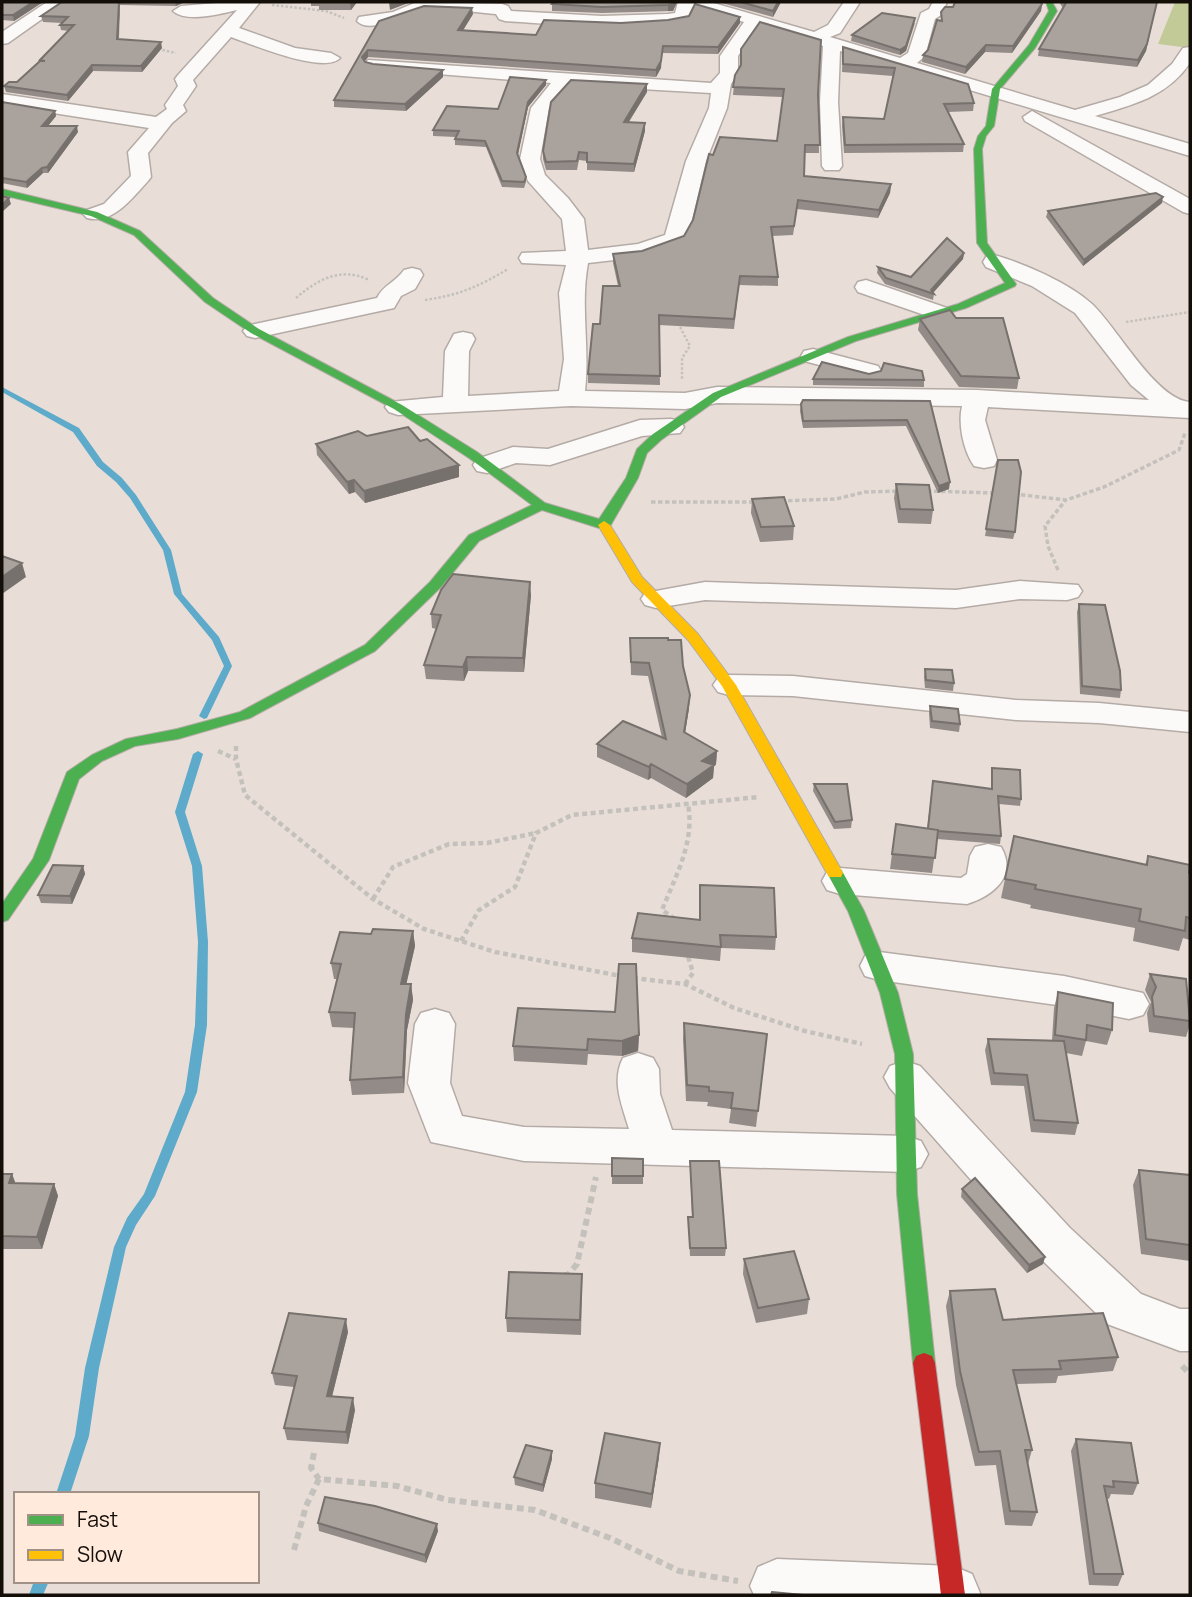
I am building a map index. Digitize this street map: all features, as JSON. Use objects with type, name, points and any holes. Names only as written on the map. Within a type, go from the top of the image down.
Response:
[{"type":"street","points":[[2,39],[58,2]]},
{"type":"street","points":[[365,21],[397,16],[423,5],[502,9],[505,16],[576,20],[668,19],[682,17],[686,2]]},
{"type":"street","points":[[694,2],[1190,150]]},
{"type":"street","points":[[832,166],[834,142],[823,41],[852,2]]},
{"type":"street","points":[[603,523],[632,478],[641,452],[717,395],[852,339],[939,313],[1011,284],[982,243],[978,149],[982,136],[990,126],[995,93],[1043,29],[1053,11],[1049,2]]},
{"type":"street","points":[[904,64],[916,56],[927,16],[934,12],[940,3]]},
{"type":"street","points":[[181,11],[243,11],[271,5]]},
{"type":"street","points":[[2,99],[160,123],[177,111],[174,106],[187,86],[184,79],[243,11]]},
{"type":"street","points":[[243,11],[292,53],[331,58]]},
{"type":"street","points":[[530,258],[578,258],[641,250],[673,239],[679,228],[695,161],[718,108],[722,84],[729,73],[729,56],[753,21]]},
{"type":"street","points":[[27,24],[60,25]]},
{"type":"street","points":[[1077,115],[1152,92],[1176,73],[1189,52]]},
{"type":"street","points":[[374,64],[683,88],[714,88],[722,84]]},
{"type":"street","points":[[567,78],[540,108],[530,159],[535,177],[561,202],[573,219],[578,258],[571,293],[576,359],[571,398]]},
{"type":"street","points":[[995,93],[1190,208]]},
{"type":"street","points":[[94,214],[111,208],[141,177],[138,152],[160,131],[163,124],[160,123]]},
{"type":"street","points":[[1161,141],[1190,136]]},
{"type":"street","points":[[2,192],[94,214],[137,233],[209,300],[255,331],[398,407],[487,465],[541,506],[603,523],[637,579],[693,637],[729,685],[840,881],[856,911],[889,993],[904,1066],[907,1195],[922,1348],[953,1594],[777,1586]]},
{"type":"street","points":[[994,262],[1040,281],[1083,308],[1140,380],[1181,409]]},
{"type":"street","points":[[255,331],[386,303],[391,292],[407,285],[412,275]]},
{"type":"street","points":[[866,287],[939,313]]},
{"type":"street","points":[[455,404],[457,351],[463,339]]},
{"type":"street","points":[[813,356],[869,371]]},
{"type":"street","points":[[398,407],[571,398],[685,401],[717,395],[977,398],[1181,409]]},
{"type":"street","points":[[819,396],[852,417],[877,417]]},
{"type":"street","points":[[977,398],[972,421],[984,460]]},
{"type":"street","points":[[487,465],[513,455],[551,457],[640,428],[671,427]]},
{"type":"street","points":[[2,916],[41,860],[72,776],[97,758],[131,742],[178,734],[245,715],[370,648],[435,585],[474,538],[541,506]]},
{"type":"street","points":[[656,599],[705,591],[956,599],[1020,590],[1068,591]]},
{"type":"street","points":[[729,685],[793,686],[1016,710],[1099,713],[1190,722]]},
{"type":"street","points":[[840,881],[967,891],[985,880],[988,856]]},
{"type":"street","points":[[879,966],[1064,991],[1129,1004]]},
{"type":"street","points":[[435,1024],[429,1083],[446,1130],[524,1144],[906,1154]]},
{"type":"street","points":[[904,1066],[1054,1242],[1124,1309],[1180,1330],[1190,1331]]},
{"type":"street","points":[[638,1069],[639,1094],[656,1146]]},
{"type":"path","points":[[271,5],[326,11],[365,21]]},
{"type":"path","points":[[151,49],[182,54],[208,51]]},
{"type":"path","points":[[386,303],[457,295],[478,287],[496,274],[530,258]]},
{"type":"path","points":[[1097,326],[1190,312]]},
{"type":"path","points":[[676,319],[690,346],[682,358],[685,401]]},
{"type":"path","points":[[924,491],[1066,500],[1104,487],[1179,450],[1186,436],[1181,409]]},
{"type":"path","points":[[780,501],[836,499],[865,492],[912,491]]},
{"type":"path","points":[[1066,500],[1045,526],[1048,546],[1068,591]]},
{"type":"path","points":[[616,502],[768,502]]},
{"type":"path","points":[[245,715],[236,743],[236,760],[245,795],[373,900],[424,929],[495,952],[608,974],[685,984],[734,1007],[904,1066]]},
{"type":"path","points":[[373,900],[393,867],[449,844],[487,843],[536,833],[572,815],[791,794]]},
{"type":"path","points":[[678,920],[662,910],[690,838],[692,819],[688,804]]},
{"type":"path","points":[[461,941],[479,910],[515,887],[536,833]]},
{"type":"path","points":[[685,984],[693,973],[686,950]]},
{"type":"path","points":[[559,1275],[568,1275],[577,1264],[603,1145]]},
{"type":"path","points":[[314,1453],[311,1468],[318,1479]]},
{"type":"path","points":[[294,1550],[306,1506],[318,1479]]},
{"type":"path","points":[[318,1479],[397,1486],[448,1500],[534,1510],[610,1538],[679,1571],[710,1578],[777,1586]]},
{"type":"green space","points":[[1175,2],[1190,2],[1190,48],[1158,44]]},
{"type":"building","points":[[2,2],[33,2],[13,15],[2,15]]},
{"type":"building","points":[[62,2],[119,2],[117,39],[161,42],[141,66],[92,65],[67,95],[4,86],[9,82],[17,82],[40,61],[45,61],[40,60],[74,25],[60,25],[68,17],[41,16]]},
{"type":"building","points":[[674,2],[668,5],[602,7],[552,4]]},
{"type":"building","points":[[741,2],[778,2],[773,11]]},
{"type":"building","points":[[955,2],[1042,4],[1013,46],[986,45],[966,67],[923,55],[928,50],[937,20],[942,21],[941,12],[945,7],[953,7]]},
{"type":"building","points":[[1065,2],[1157,2],[1147,44],[1138,60],[1039,49]]},
{"type":"building","points":[[695,4],[740,17],[718,47],[663,46],[661,61],[656,70],[368,50],[362,57],[365,62],[443,70],[405,104],[334,100],[379,21],[424,6],[472,8],[458,30],[536,35],[544,20],[621,23],[668,20],[689,16]]},
{"type":"building","points":[[882,13],[915,18],[906,46],[900,50],[852,35]]},
{"type":"building","points":[[760,22],[821,40],[818,94],[820,145],[805,145],[804,176],[891,184],[879,210],[798,200],[794,226],[771,227],[778,277],[740,276],[734,319],[659,315],[660,376],[588,374],[593,324],[600,324],[603,286],[620,286],[613,254],[642,251],[684,236],[693,220],[709,154],[713,155],[720,137],[777,141],[784,89],[733,87],[735,75],[741,65],[741,49]]},
{"type":"building","points":[[843,47],[968,84],[974,103],[944,104],[964,144],[845,145],[843,117],[884,119],[895,68],[843,64]]},
{"type":"building","points":[[510,77],[546,80],[528,102],[517,153],[526,177],[524,182],[502,181],[485,141],[455,139],[459,131],[433,130],[447,106],[498,109]]},
{"type":"building","points":[[571,80],[647,84],[624,122],[645,123],[634,164],[587,162],[587,153],[579,152],[577,161],[546,162],[543,151],[551,102]]},
{"type":"building","points":[[2,102],[55,111],[42,126],[77,126],[47,167],[26,182],[2,178]]},
{"type":"building","points":[[1156,193],[1163,197],[1084,260],[1048,211]]},
{"type":"building","points":[[2,196],[9,198],[2,205]]},
{"type":"building","points":[[947,238],[964,253],[931,290],[934,294],[886,278],[878,267],[911,277]]},
{"type":"building","points":[[950,310],[956,318],[1003,318],[1019,378],[961,376],[920,319]]},
{"type":"building","points":[[822,362],[869,374],[881,371],[884,363],[922,371],[924,380],[813,379]]},
{"type":"building","points":[[803,400],[930,401],[950,482],[939,486],[907,420],[803,421]]},
{"type":"building","points":[[408,427],[420,441],[427,439],[459,465],[364,491],[354,480],[347,482],[316,444],[358,431],[367,436]]},
{"type":"building","points":[[998,460],[1018,460],[1021,472],[1015,532],[986,529]]},
{"type":"building","points":[[896,484],[929,485],[933,510],[900,509]]},
{"type":"building","points":[[784,497],[794,526],[761,527],[752,499]]},
{"type":"building","points":[[2,556],[22,563],[2,577]]},
{"type":"building","points":[[453,574],[530,582],[523,658],[467,657],[463,667],[424,665],[441,615],[431,614],[441,590]]},
{"type":"building","points":[[1079,604],[1105,605],[1120,671],[1121,690],[1082,686]]},
{"type":"building","points":[[630,638],[681,640],[683,666],[690,695],[684,732],[717,751],[702,761],[714,765],[687,784],[651,764],[649,767],[597,744],[623,721],[666,739],[649,663],[631,662]]},
{"type":"building","points":[[925,669],[952,670],[954,683],[926,680]]},
{"type":"building","points":[[930,706],[958,709],[960,724],[932,721]]},
{"type":"building","points":[[992,768],[1020,770],[1021,799],[998,796],[1001,836],[928,829],[933,781],[992,789]]},
{"type":"building","points":[[814,784],[847,784],[852,820],[835,822]]},
{"type":"building","points":[[896,824],[938,830],[935,858],[892,854]]},
{"type":"building","points":[[1014,836],[1147,865],[1148,856],[1190,865],[1190,918],[1186,917],[1185,931],[1139,921],[1141,909],[1035,889],[1036,885],[1005,879]]},
{"type":"building","points":[[53,865],[83,866],[70,896],[38,895]]},
{"type":"building","points":[[700,885],[774,888],[776,937],[720,935],[721,947],[632,938],[638,913],[700,920]]},
{"type":"building","points":[[373,929],[413,931],[401,984],[411,984],[406,1014],[403,1077],[350,1080],[355,1013],[329,1012],[341,964],[331,963],[340,932],[371,934]]},
{"type":"building","points":[[619,964],[636,964],[639,1035],[622,1041],[588,1039],[587,1050],[513,1046],[518,1008],[615,1012]]},
{"type":"building","points":[[1150,974],[1186,979],[1190,1021],[1154,1016],[1152,997],[1156,987]]},
{"type":"building","points":[[1058,992],[1113,1003],[1112,1030],[1087,1025],[1086,1040],[1055,1035]]},
{"type":"building","points":[[684,1023],[767,1034],[758,1111],[731,1108],[733,1093],[709,1091],[709,1087],[687,1085]]},
{"type":"building","points":[[988,1039],[1064,1041],[1078,1123],[1034,1120],[1027,1075],[994,1073]]},
{"type":"building","points":[[612,1158],[643,1159],[643,1176],[612,1176]]},
{"type":"building","points":[[690,1161],[719,1161],[726,1248],[690,1248],[688,1217],[693,1217]]},
{"type":"building","points":[[1139,1170],[1190,1175],[1190,1245],[1146,1239]]},
{"type":"building","points":[[2,1174],[12,1174],[9,1183],[54,1184],[37,1237],[2,1236]]},
{"type":"building","points":[[975,1178],[1045,1257],[1029,1265],[962,1189]]},
{"type":"building","points":[[794,1251],[809,1299],[758,1308],[744,1259]]},
{"type":"building","points":[[509,1272],[582,1274],[580,1320],[506,1318]]},
{"type":"building","points":[[995,1289],[1003,1320],[1103,1313],[1118,1357],[1059,1361],[1061,1369],[1013,1370],[1032,1450],[1025,1450],[1037,1512],[1010,1511],[1000,1451],[979,1452],[960,1371],[950,1291]]},
{"type":"building","points":[[289,1313],[346,1319],[327,1396],[353,1398],[346,1432],[284,1428],[297,1376],[272,1373]]},
{"type":"building","points":[[605,1433],[660,1443],[652,1494],[595,1483]]},
{"type":"building","points":[[1076,1439],[1131,1443],[1138,1483],[1113,1481],[1114,1487],[1104,1486],[1123,1574],[1094,1574]]},
{"type":"building","points":[[526,1445],[552,1451],[543,1485],[514,1477]]},
{"type":"building","points":[[325,1497],[375,1506],[437,1524],[425,1555],[318,1523]]},
{"type":"building","points":[[772,1592],[803,1595],[771,1595]]},
{"type":"waterway","points":[[2,389],[76,430],[100,464],[119,480],[133,497],[167,550],[178,594],[216,639],[228,666],[204,716]]},
{"type":"waterway","points":[[64,1492],[82,1436],[92,1368],[120,1247],[131,1222],[149,1196],[191,1092],[201,1025],[203,942],[197,866],[180,812],[198,754]]},
{"type":"waterway","points":[[36,1595],[41,1583]]},
{"type":"traffic: fast","points":[[603,523],[632,478],[641,452],[657,437],[717,395],[852,339],[962,306],[1011,284],[982,243],[978,149],[982,136],[990,126],[996,89],[1032,46],[1053,11],[1049,2]]},
{"type":"traffic: fast","points":[[2,192],[94,214],[137,233],[209,300],[255,331],[398,407],[473,455],[541,506],[604,525]]},
{"type":"traffic: fast","points":[[2,916],[41,860],[72,776],[97,758],[131,742],[178,734],[245,715],[370,648],[435,585],[474,538],[541,506]]},
{"type":"traffic: fast","points":[[835,873],[856,911],[889,993],[904,1054],[907,1194],[924,1363]]},
{"type":"traffic: slow","points":[[604,525],[637,579],[693,637],[729,685],[835,873]]},
{"type":"traffic: jam","points":[[924,1363],[953,1595]]}]
